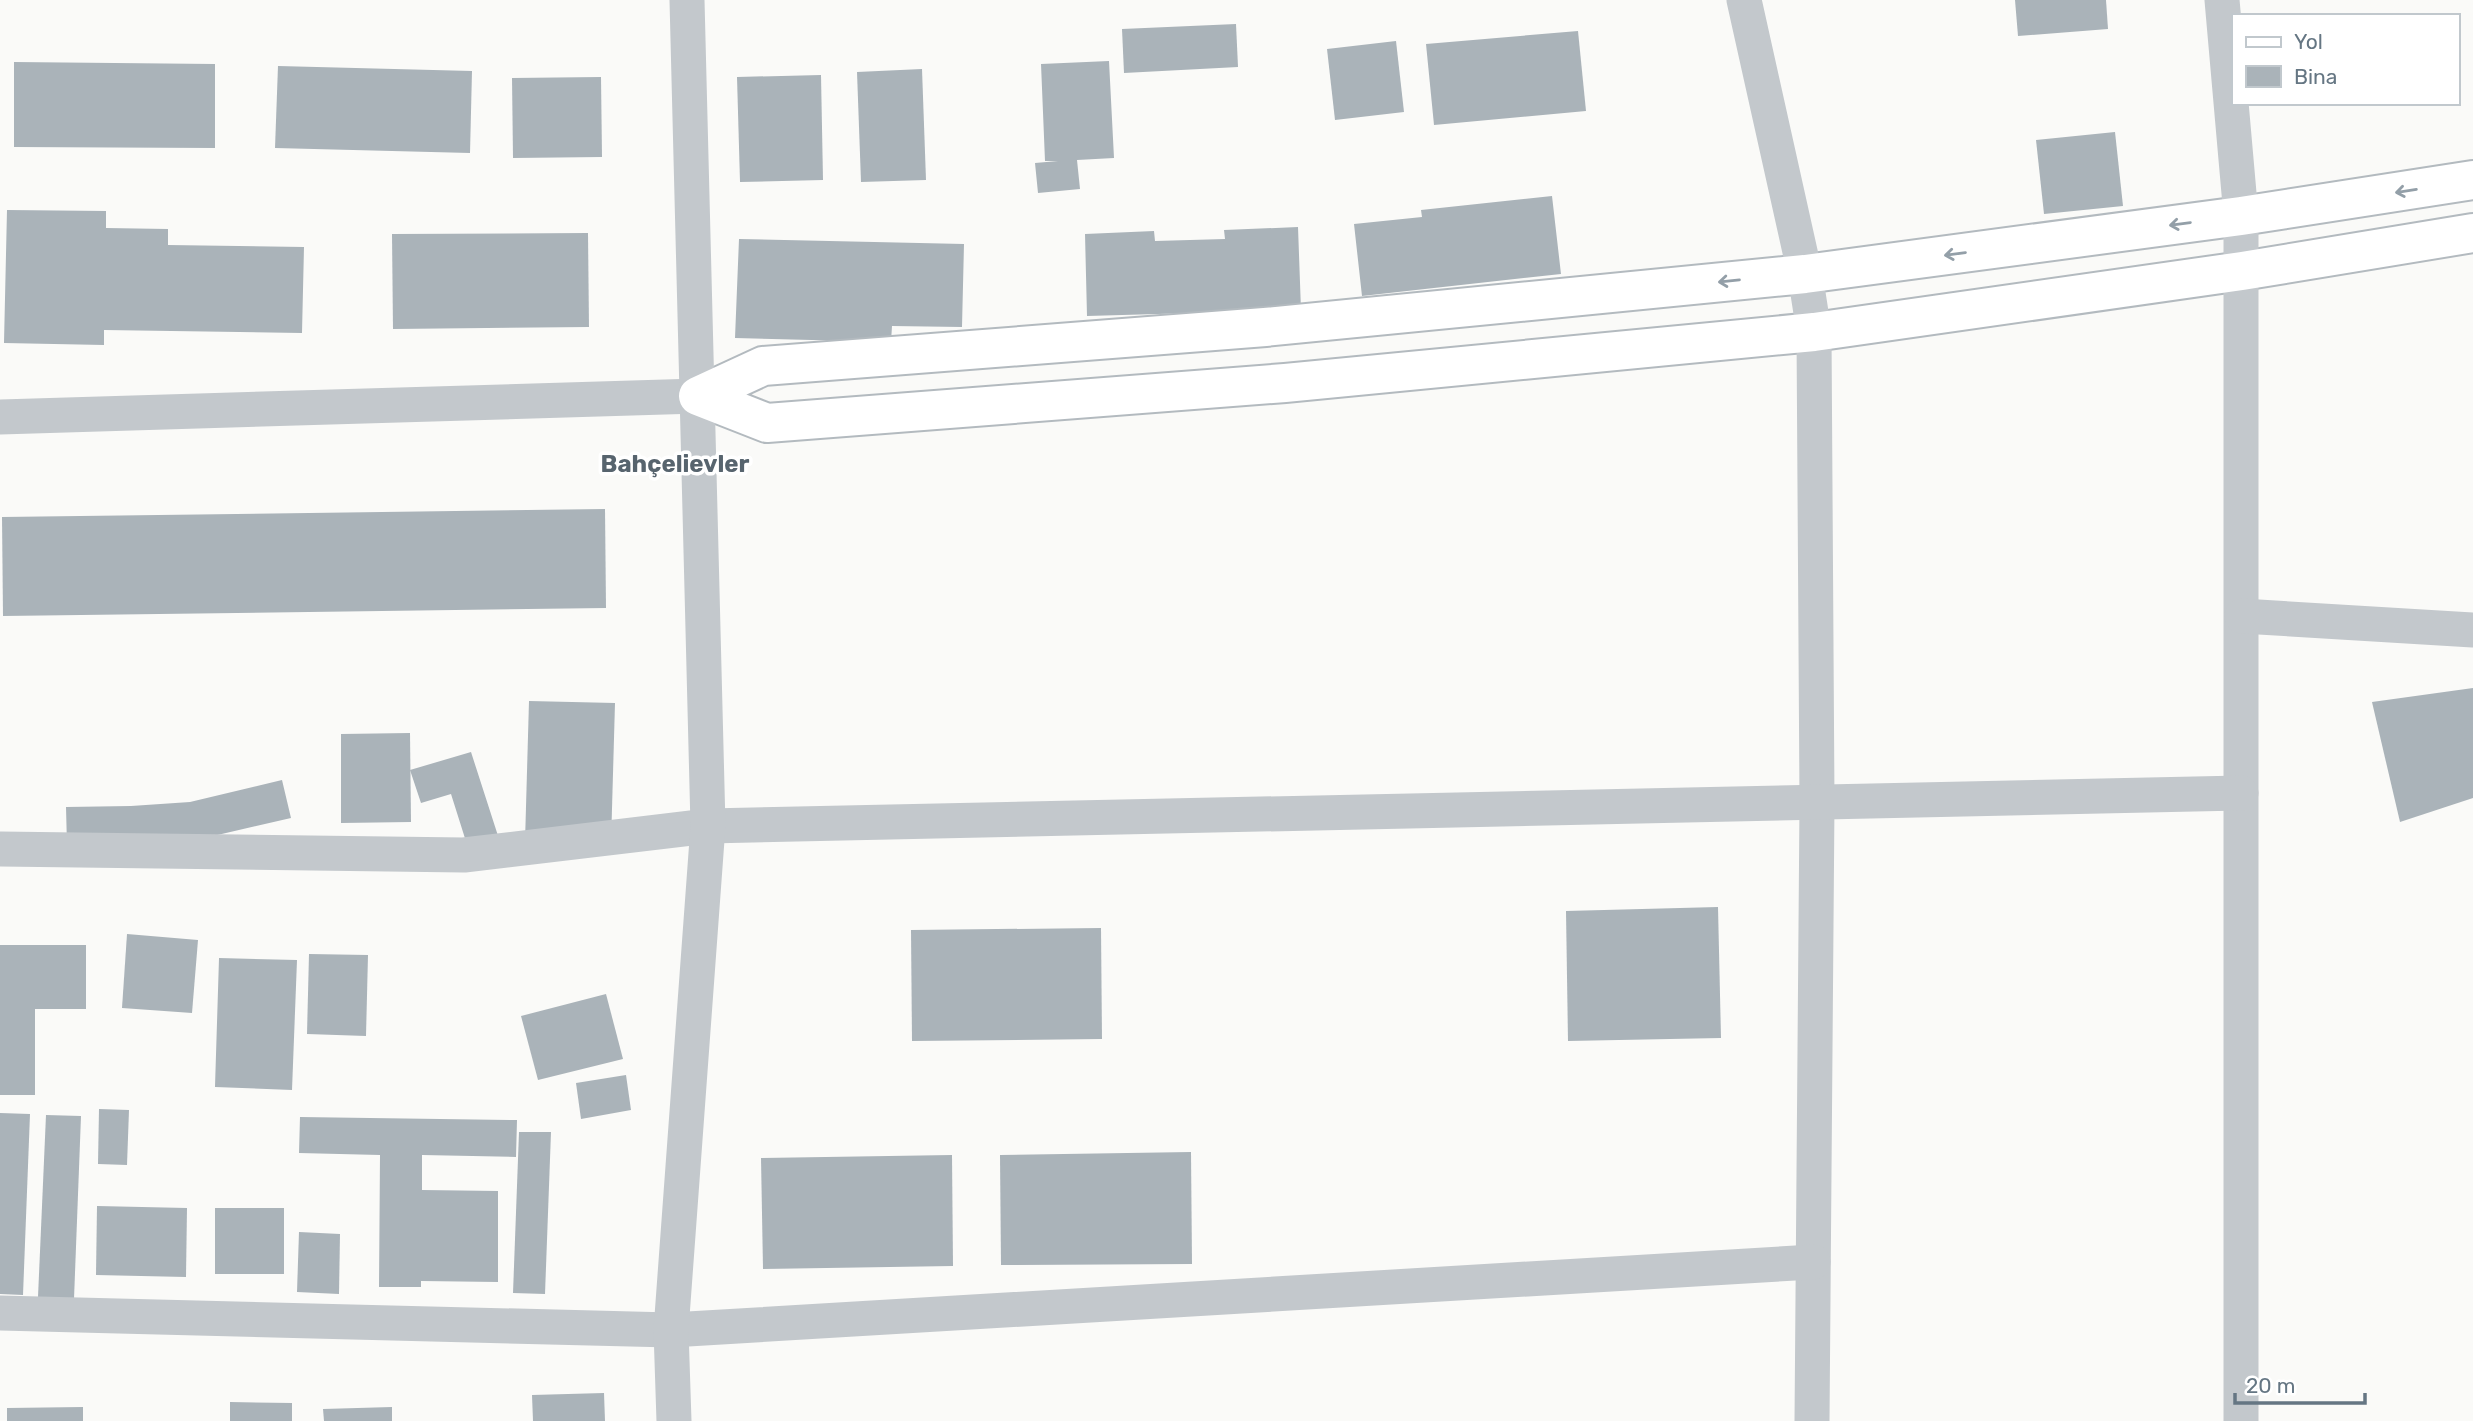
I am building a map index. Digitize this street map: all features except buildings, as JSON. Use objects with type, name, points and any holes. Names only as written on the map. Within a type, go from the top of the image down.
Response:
[{"type":"street","points":[[678,0],[698,0]]},
{"type":"street","points":[[674,1421],[671,1330],[708,826],[687,0]]},
{"type":"street","points":[[1744,0],[1805,274],[1814,332],[1817,802],[1812,1421]]},
{"type":"street","points":[[2222,0],[2241,216],[2242,271],[2241,1421]]},
{"type":"street","points":[[0,417],[698,396],[763,366],[1265,327],[1805,274],[2241,216],[2473,180]]},
{"type":"street","points":[[698,396],[767,424],[1285,383],[1814,332],[2242,271],[2473,233]]},
{"type":"street","points":[[2242,616],[2473,630]]},
{"type":"street","points":[[0,849],[464,855],[708,826],[2241,793]]},
{"type":"street","points":[[0,1313],[671,1330],[1813,1262]]},
{"type":"district","name":"Bahçelievler","points":[[675,464]]}]
